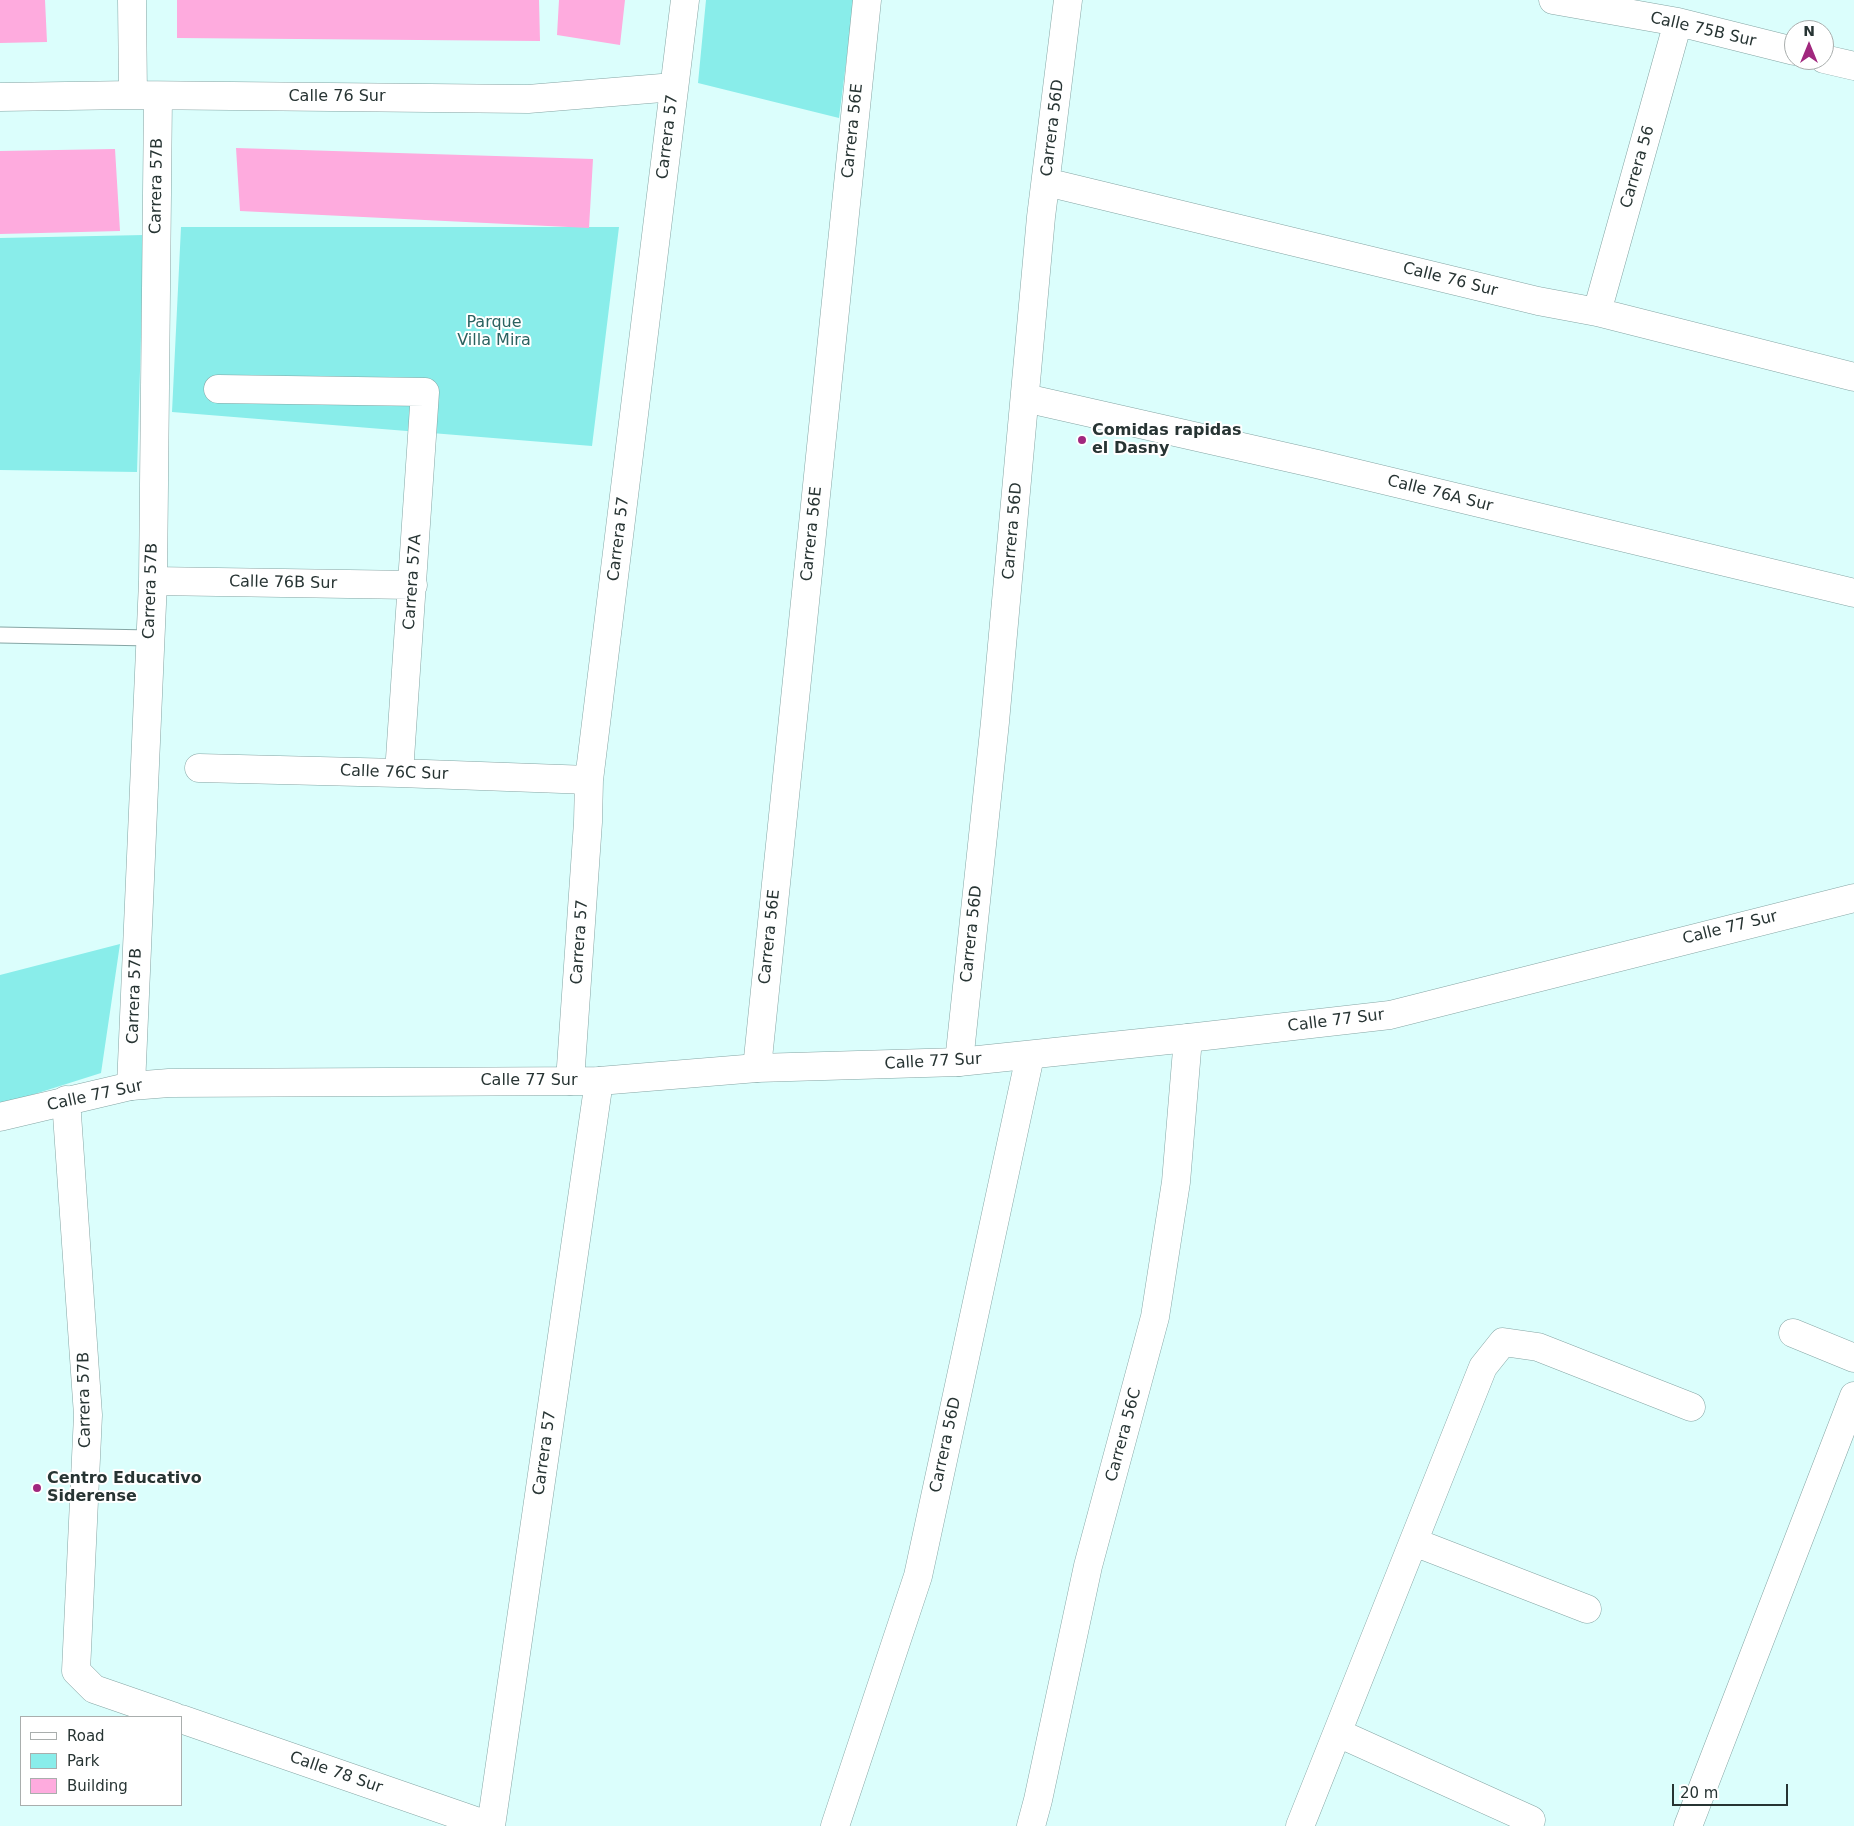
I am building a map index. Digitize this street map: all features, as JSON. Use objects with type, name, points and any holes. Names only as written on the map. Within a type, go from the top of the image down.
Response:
[{"type":"street","name":"Carrera 57B","points":[[131,1086],[152,581],[145,95],[132,0]]},
{"type":"street","name":"Carrera 57","points":[[570,1081],[590,780],[685,0]]},
{"type":"street","name":"Carrera 56E","points":[[757,1068],[867,0]]},
{"type":"street","name":"Carrera 56D","points":[[958,1062],[996,712],[1041,217],[1068,0]]},
{"type":"street","name":"Calle 75B Sur","points":[[1553,0],[1678,22],[1784,48]]},
{"type":"street","name":"Carrera 56","points":[[1597,312],[1678,22]]},
{"type":"street","points":[[1834,61],[1854,66]]},
{"type":"street","name":"Calle 76 Sur","points":[[0,96],[145,95],[528,99],[674,87]]},
{"type":"street","name":"Calle 76 Sur","points":[[1046,182],[1529,299],[1597,312],[1854,376]]},
{"type":"street","name":"Carrera 57A","points":[[218,389],[425,392],[399,773]]},
{"type":"street","name":"Calle 76A Sur","points":[[1025,398],[1317,464],[1854,593]]},
{"type":"street","name":"Calle 76B Sur","points":[[152,581],[413,585]]},
{"type":"street","name":"Calle 76C Sur","points":[[199,768],[590,780]]},
{"type":"street","name":"Calle 77 Sur","points":[[0,1117],[131,1086],[169,1083],[599,1081],[757,1068],[958,1062],[1030,1056],[1390,1015],[1854,898]]},
{"type":"street","name":"Carrera 56C","points":[[1031,1826],[1088,1566],[1155,1318],[1176,1182],[1188,1038]]},
{"type":"street","name":"Carrera 56D","points":[[835,1826],[918,1576],[1030,1056]]},
{"type":"street","name":"Carrera 57","points":[[490,1826],[599,1081]]},
{"type":"street","name":"Carrera 57B","points":[[66,1100],[88,1415],[76,1671],[94,1689],[172,1716]]},
{"type":"street","points":[[1793,1334],[1854,1358]]},
{"type":"street","points":[[1300,1826],[1483,1367],[1503,1342],[1538,1347],[1692,1407]]},
{"type":"street","points":[[1688,1826],[1854,1396]]},
{"type":"street","points":[[1414,1542],[1587,1609]]},
{"type":"street","name":"Calle 78 Sur","points":[[182,1719],[490,1826]]},
{"type":"street","points":[[1338,1733],[1531,1820]]},
{"type":"lane","points":[[0,635],[150,638]]},
{"type":"green space","points":[[706,0],[854,0],[839,118],[698,83]]},
{"type":"green space","name":"Parque Villa Mira","points":[[181,227],[619,227],[592,446],[172,412]]},
{"type":"green space","points":[[144,235],[137,472],[0,470],[0,238]]},
{"type":"green space","points":[[120,944],[101,1073],[0,1105],[0,975]]},
{"type":"building","points":[[0,0],[45,0],[47,42],[0,43]]},
{"type":"building","points":[[177,0],[539,0],[540,41],[177,38]]},
{"type":"building","points":[[559,0],[625,0],[620,45],[557,35]]},
{"type":"building","points":[[236,148],[593,159],[589,228],[240,211]]},
{"type":"building","points":[[115,149],[120,231],[0,234],[0,151]]},
{"type":"place","name":"Comidas rapidas el Dasny","points":[[1082,440]]},
{"type":"place","name":"Centro Educativo Siderense","points":[[37,1488]]}]
